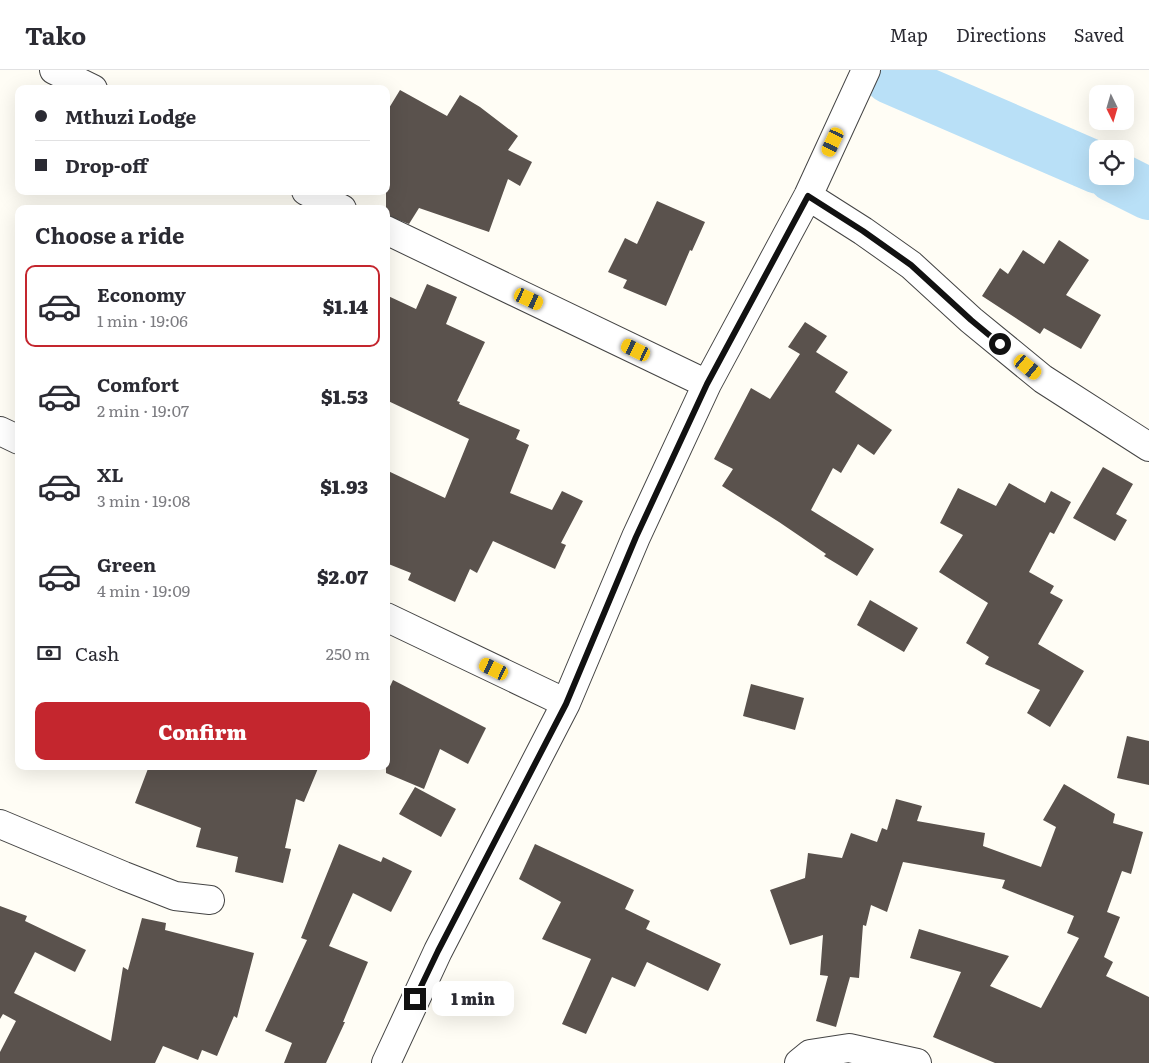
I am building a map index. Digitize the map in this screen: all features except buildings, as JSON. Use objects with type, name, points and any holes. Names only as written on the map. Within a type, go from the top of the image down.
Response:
[{"type":"street","points":[[54,70],[85,85]]},
{"type":"street","points":[[386,1063],[438,951],[566,704],[636,537],[707,384],[808,196],[866,70]]},
{"type":"street","points":[[314,195],[334,205]]},
{"type":"street","points":[[808,196],[863,231],[911,265],[971,320],[1043,379],[1149,447]]},
{"type":"street","points":[[390,232],[707,384]]},
{"type":"street","points":[[0,430],[15,438]]},
{"type":"street","points":[[390,619],[566,704]]},
{"type":"street","points":[[0,824],[176,896],[210,900]]},
{"type":"street","points":[[799,1063],[810,1054],[849,1048],[917,1063]]},
{"type":"waterway","points":[[890,78],[1089,164]]},
{"type":"waterway","points":[[1131,185],[1149,194]]},
{"type":"route","points":[[415,999],[566,704],[636,537],[707,384],[808,196],[863,231],[911,265],[1000,344]]}]
